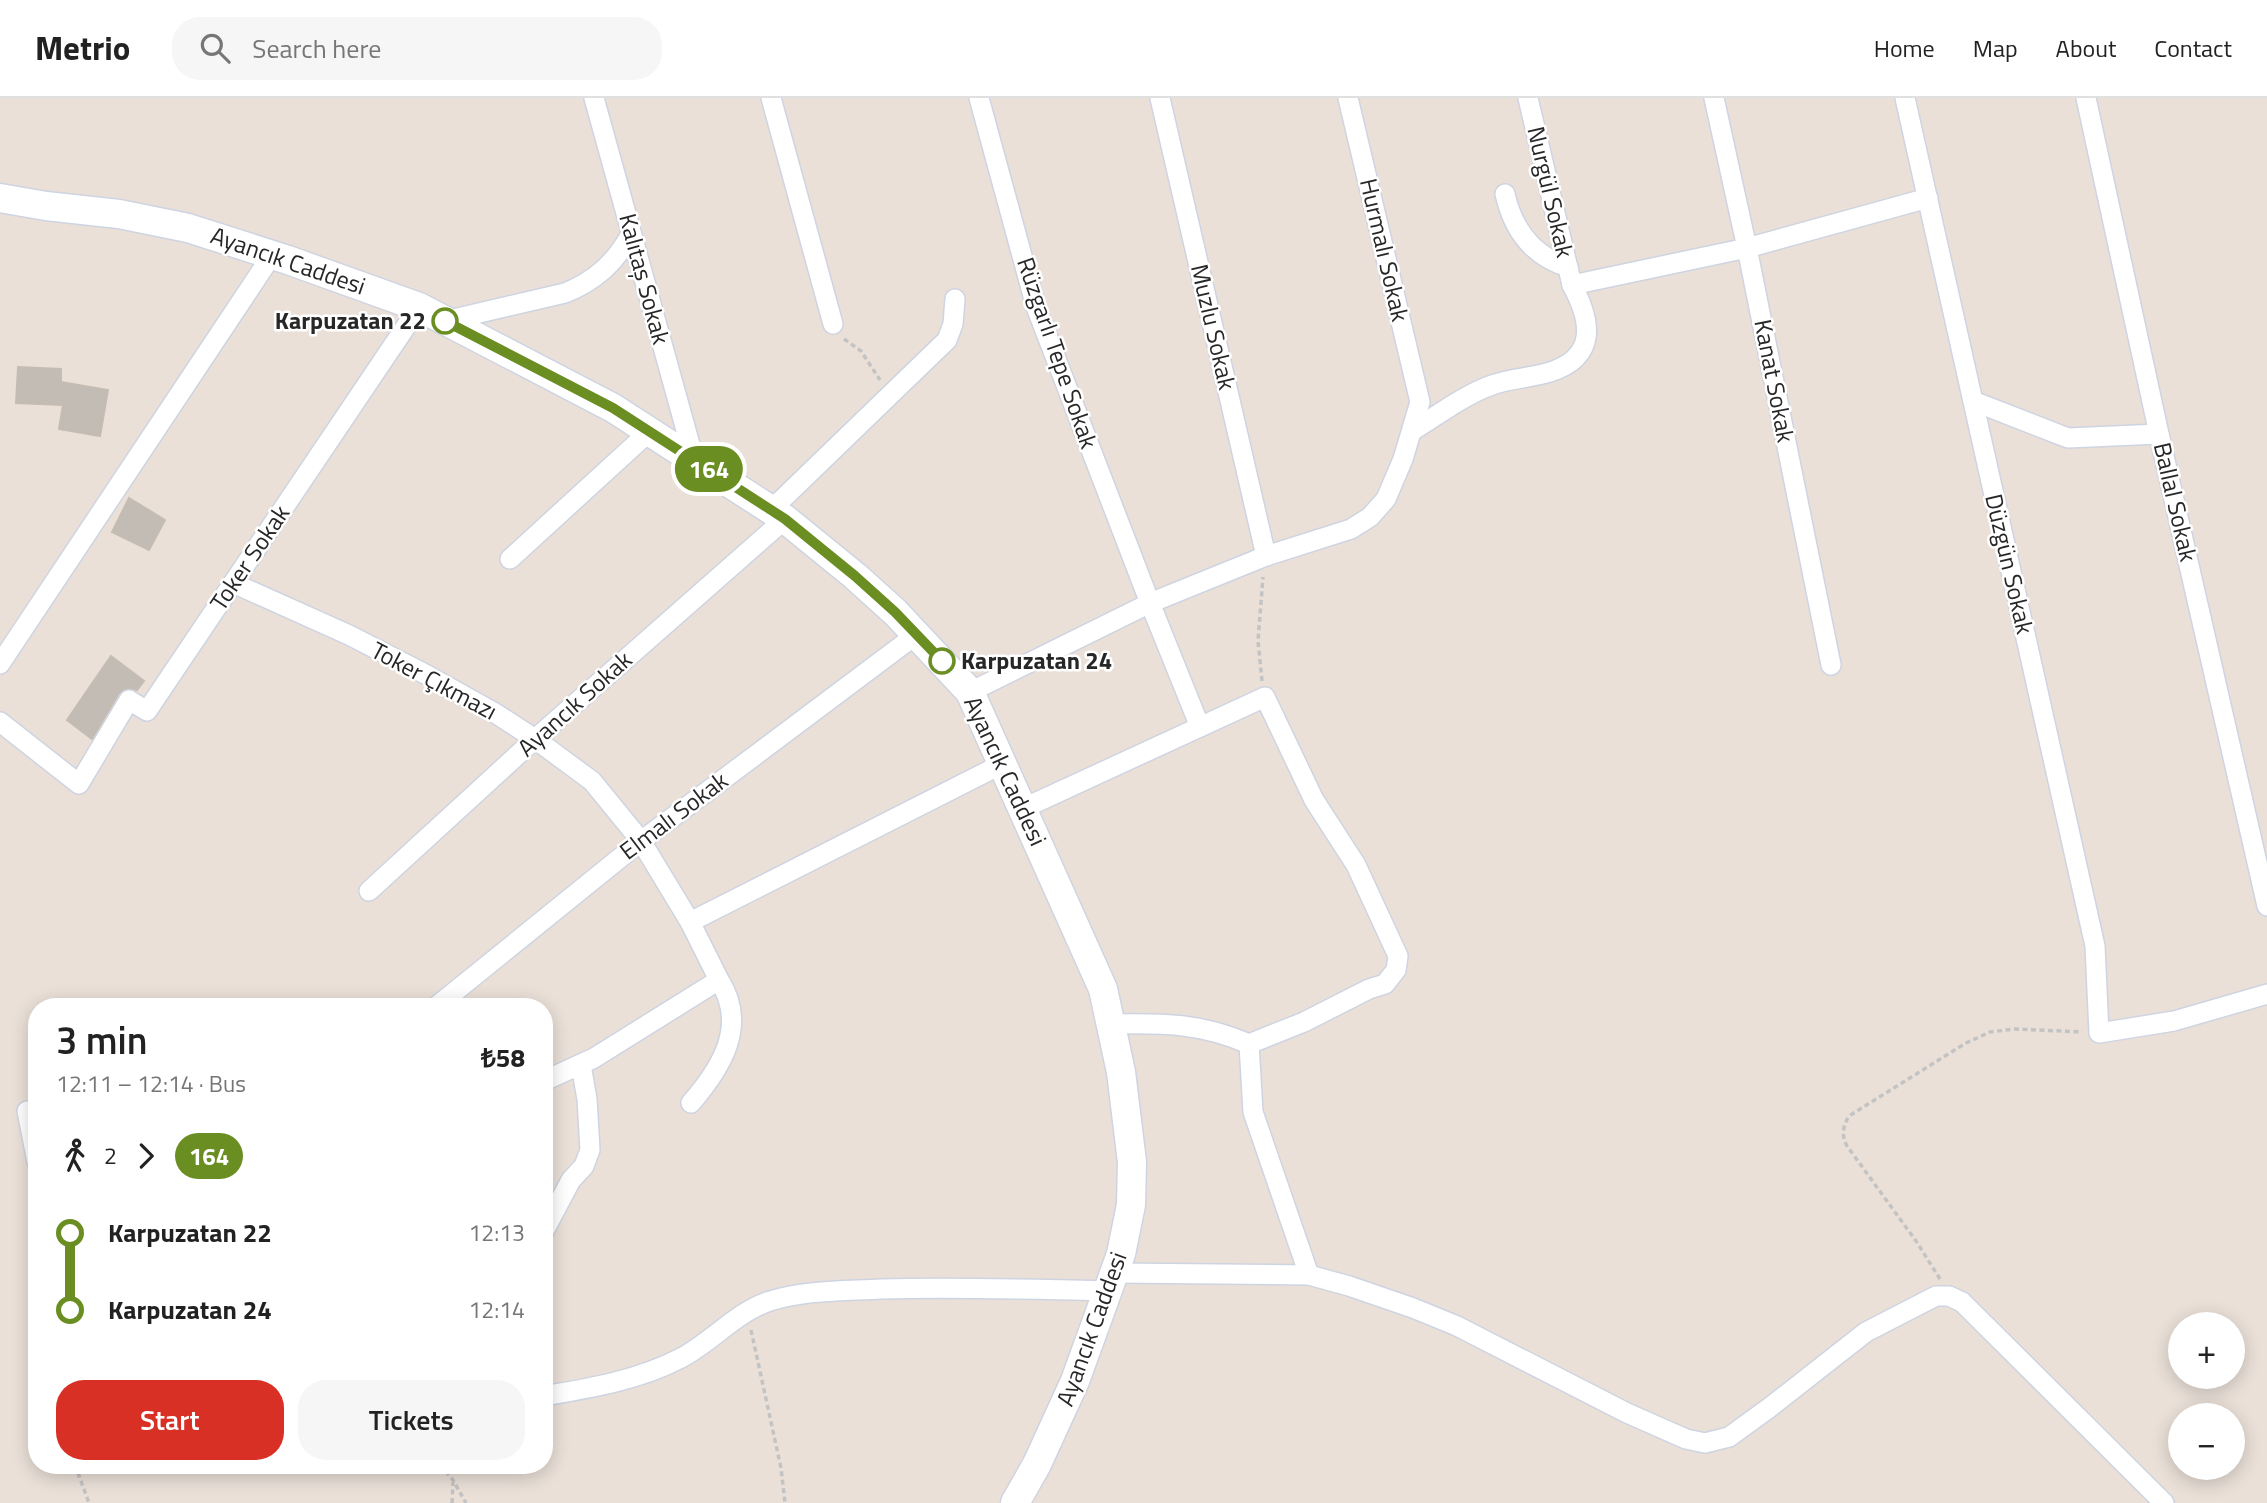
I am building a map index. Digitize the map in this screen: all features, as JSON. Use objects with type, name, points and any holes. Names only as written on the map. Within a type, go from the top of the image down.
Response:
[{"type":"street","name":"Kalıtaş Sokak","points":[[594,98],[694,459]]},
{"type":"street","points":[[771,98],[833,324]]},
{"type":"street","name":"Rüzgarlı Tepe Sokak","points":[[979,98],[1036,307],[1200,727]]},
{"type":"street","name":"Muzlu Sokak","points":[[1160,98],[1266,556]]},
{"type":"street","name":"Hurmalı Sokak","points":[[1348,98],[1420,402],[1412,431]]},
{"type":"street","name":"Nurgül Sokak","points":[[1412,431],[1479,390],[1505,380],[1549,372],[1563,366],[1577,355],[1586,342],[1585,313],[1570,276],[1528,98]]},
{"type":"street","name":"Kanat Sokak","points":[[1714,98],[1831,665]]},
{"type":"street","name":"Düzgün Sokak","points":[[1905,98],[2095,946],[2099,1032]]},
{"type":"street","name":"Ballal Sokak","points":[[2086,98],[2267,906]]},
{"type":"street","points":[[1505,194],[1515,224],[1530,245],[1570,276],[1747,248],[1927,198]]},
{"type":"street","name":"Ayancık Caddesi","points":[[0,198],[154,220],[272,255],[419,307],[613,408],[778,515],[855,576],[916,634],[970,692],[1104,989],[1126,1108],[1133,1180],[1127,1230],[1112,1282],[1058,1420],[1015,1503]]},
{"type":"street","points":[[445,321],[578,288],[603,272],[624,248],[631,234]]},
{"type":"street","points":[[0,664],[272,255]]},
{"type":"street","name":"Ayancık Sokak","points":[[369,891],[778,515],[885,399],[947,340],[953,324],[955,299]]},
{"type":"street","name":"Toker Sokak","points":[[0,722],[79,783],[129,700],[147,711],[419,307]]},
{"type":"street","points":[[1973,401],[2068,438],[2159,433]]},
{"type":"street","points":[[510,559],[650,431]]},
{"type":"street","points":[[970,692],[1150,603],[1266,556],[1351,529],[1370,517],[1386,499],[1412,431]]},
{"type":"street","name":"Toker Çıkmazı","points":[[233,583],[349,635],[427,675],[495,713],[592,781],[641,841],[690,922],[730,1003],[733,1015],[730,1037],[712,1076],[691,1103]]},
{"type":"street","name":"Elmalı Sokak","points":[[447,998],[641,841],[916,634]]},
{"type":"street","points":[[1024,808],[1265,697],[1314,800],[1356,865],[1397,949],[1398,964],[1392,978],[1385,984],[1249,1044],[1207,1028],[1187,1025],[1112,1024]]},
{"type":"street","points":[[690,922],[1004,763]]},
{"type":"street","points":[[553,1077],[581,1065],[719,980]]},
{"type":"street","points":[[2099,1032],[2174,1021],[2267,994]]},
{"type":"street","points":[[1249,1044],[1253,1112],[1309,1275]]},
{"type":"street","points":[[553,1214],[571,1180],[584,1167],[590,1150],[587,1099],[581,1065]]},
{"type":"street","points":[[27,1111],[28,1116]]},
{"type":"street","points":[[553,1394],[617,1381],[661,1367],[697,1348],[746,1311],[785,1297],[833,1291],[1309,1275],[1381,1296],[1446,1322],[1627,1413],[1686,1439],[1705,1443],[1729,1437],[1866,1332],[1930,1298],[1950,1296],[1962,1302],[2164,1503]]},
{"type":"path","points":[[833,324],[841,336],[861,351],[877,373],[885,399]]},
{"type":"path","points":[[1265,697],[1258,631],[1266,556]]},
{"type":"path","points":[[1950,1296],[1916,1241],[1847,1146],[1843,1136],[1845,1122],[1849,1116],[1990,1032],[2014,1029],[2099,1032]]},
{"type":"path","points":[[746,1311],[772,1422],[784,1482],[785,1503]]},
{"type":"path","points":[[78,1474],[89,1503]]},
{"type":"path","points":[[448,1474],[466,1503]]},
{"type":"path","points":[[452,1503],[453,1480]]},
{"type":"building","points":[[18,367],[61,369],[61,382],[108,390],[100,436],[59,429],[63,405],[16,403]]},
{"type":"building","points":[[129,498],[165,520],[149,550],[112,532]]},
{"type":"building","points":[[111,656],[144,681],[137,690],[129,688],[119,693],[92,739],[67,720]]},
{"type":"bus line","name":"164","points":[[445,321],[613,408],[785,519],[895,612],[942,661]]},
{"type":"place","name":"Karpuzatan 22","points":[[445,321]]},
{"type":"place","name":"Karpuzatan 24","points":[[942,661]]}]
